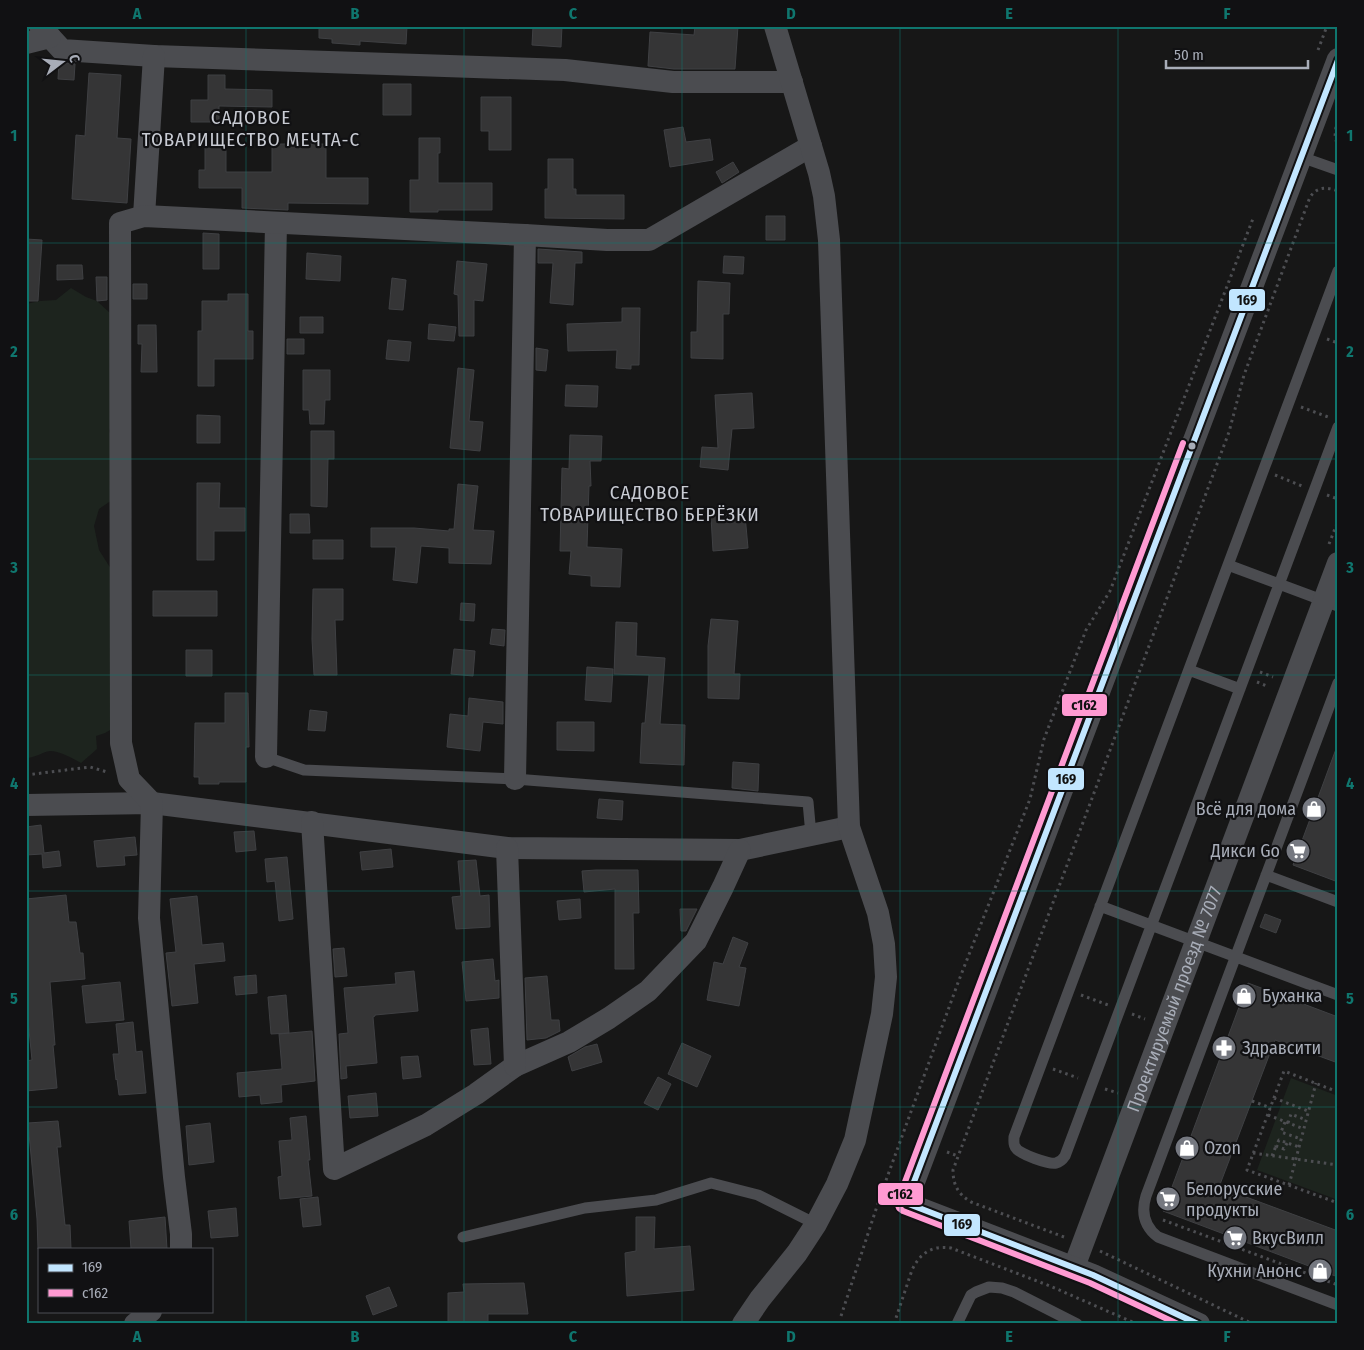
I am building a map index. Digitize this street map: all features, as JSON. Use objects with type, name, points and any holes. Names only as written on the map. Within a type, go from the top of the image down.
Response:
[{"type":"street","points":[[743,1324],[760,1299],[797,1254],[816,1224],[837,1184],[855,1140],[882,1014],[886,977],[884,944],[878,913],[849,827],[829,240],[824,196],[819,172],[775,26]]},
{"type":"street","points":[[26,43],[45,32],[62,50],[154,56],[565,70],[674,82],[792,82]]},
{"type":"street","points":[[144,216],[154,56]]},
{"type":"street","points":[[1199,1324],[1074,1267],[906,1203],[1301,157],[1327,57]]},
{"type":"street","points":[[181,1248],[149,918],[152,803],[129,779],[121,742],[120,223],[144,216],[607,240],[649,240],[811,146]]},
{"type":"street","points":[[266,757],[276,223]]},
{"type":"street","points":[[514,779],[525,235]]},
{"type":"street","name":"Проектируемый проезд № 7077","points":[[1074,1267],[1196,942],[1331,603],[1338,563]]},
{"type":"street","points":[[26,805],[152,803],[507,848],[740,850],[849,827]]},
{"type":"street","points":[[312,822],[334,1169],[426,1125],[476,1094],[515,1066],[569,1042],[609,1018],[648,991],[696,941],[740,850]]},
{"type":"street","points":[[507,848],[515,1066]]},
{"type":"street","points":[[136,1324],[150,1312]]},
{"type":"lane","points":[[1301,157],[1338,170]]},
{"type":"lane","points":[[1338,271],[1014,1137],[1014,1144],[1019,1152],[1050,1164],[1055,1164],[1065,1156],[1338,427]]},
{"type":"lane","points":[[1228,565],[1331,603]]},
{"type":"lane","points":[[1189,670],[1240,689]]},
{"type":"lane","points":[[1338,684],[1146,1196],[1143,1211],[1144,1219],[1152,1232],[1158,1237],[1338,1304]]},
{"type":"lane","points":[[266,757],[304,770],[514,779],[808,802],[811,835]]},
{"type":"lane","points":[[1266,875],[1338,902]]},
{"type":"lane","points":[[1100,906],[1338,995]]},
{"type":"lane","points":[[463,1237],[585,1208],[656,1200],[712,1183],[758,1195],[816,1224]]},
{"type":"lane","points":[[957,1324],[971,1295],[989,1288],[1002,1288],[1014,1292],[1077,1324]]},
{"type":"path","points":[[1327,26],[1327,57]]},
{"type":"path","points":[[1337,123],[1335,136],[1338,148]]},
{"type":"path","points":[[1253,1324],[1102,1252],[971,1202],[958,1192],[953,1178],[953,1170],[1229,432],[1244,375],[1310,197],[1323,188],[1338,191]]},
{"type":"path","points":[[841,1316],[882,1194],[959,980],[1030,799],[1044,739],[1086,630],[1110,592],[1256,213]]},
{"type":"path","points":[[1289,402],[1330,418]]},
{"type":"path","points":[[26,775],[90,767],[129,779]]},
{"type":"path","points":[[1338,1092],[1284,1072],[1248,1170],[1338,1204]]},
{"type":"path","points":[[1289,1185],[1316,1083]]},
{"type":"path","points":[[1274,1098],[1308,1111]]},
{"type":"path","points":[[1252,1101],[1270,1108]]},
{"type":"path","points":[[1301,1139],[1281,1132],[1291,1114],[1306,1120]]},
{"type":"path","points":[[1268,1115],[1304,1129]]},
{"type":"path","points":[[1272,1156],[1279,1140],[1299,1147]]},
{"type":"path","points":[[1276,1146],[1284,1149],[1287,1143]]},
{"type":"path","points":[[1253,1154],[1338,1165]]},
{"type":"path","points":[[1155,1216],[1338,1285]]},
{"type":"path","points":[[894,1324],[916,1261],[929,1250],[943,1247],[951,1248],[1050,1286],[1137,1324]]},
{"type":"shaded area","points":[[71,288],[97,301],[110,313],[117,410],[109,431],[113,441],[112,500],[99,509],[94,526],[99,550],[111,569],[120,724],[96,736],[97,749],[81,763],[54,751],[26,758],[26,304],[56,300]]},
{"type":"shaded area","points":[[1291,1078],[1338,1096],[1338,1200],[1257,1170]]},
{"type":"building","points":[[319,26],[407,26],[406,44],[360,41],[360,45],[332,43],[332,39],[319,38]]},
{"type":"building","points":[[533,26],[562,26],[561,47],[532,45]]},
{"type":"building","points":[[695,26],[738,26],[735,69],[674,69],[648,66],[650,32],[694,35]]},
{"type":"building","points":[[59,62],[75,64],[74,80],[58,79]]},
{"type":"building","points":[[89,73],[121,75],[117,138],[131,139],[127,203],[72,199],[76,135],[85,136]]},
{"type":"building","points":[[208,75],[225,75],[225,89],[272,90],[272,107],[219,106],[219,122],[191,122],[191,100],[208,100]]},
{"type":"building","points":[[383,84],[411,84],[411,115],[383,115]]},
{"type":"building","points":[[481,97],[511,97],[511,150],[489,150],[489,131],[481,131]]},
{"type":"building","points":[[683,127],[686,142],[710,139],[713,160],[670,167],[664,130]]},
{"type":"building","points":[[419,138],[440,138],[438,183],[492,183],[492,210],[410,212],[410,180],[419,180]]},
{"type":"building","points":[[205,139],[226,139],[226,172],[272,172],[272,144],[326,144],[326,178],[368,178],[368,204],[288,203],[288,210],[242,208],[242,188],[199,188],[199,170],[205,170]]},
{"type":"building","points":[[548,159],[573,159],[573,189],[576,189],[576,195],[624,195],[624,219],[545,218],[545,189],[548,189]]},
{"type":"building","points":[[733,162],[739,172],[722,183],[716,172]]},
{"type":"building","points":[[766,216],[785,216],[785,240],[766,240]]},
{"type":"building","points":[[203,233],[219,234],[219,269],[203,269]]},
{"type":"building","points":[[26,239],[42,240],[38,301],[26,301]]},
{"type":"building","points":[[538,249],[582,252],[582,263],[575,263],[573,305],[550,303],[553,263],[538,263]]},
{"type":"building","points":[[307,253],[341,256],[340,281],[306,279]]},
{"type":"building","points":[[724,256],[744,257],[743,274],[723,273]]},
{"type":"building","points":[[457,261],[487,264],[483,301],[474,300],[474,336],[459,336],[458,295],[454,294]]},
{"type":"building","points":[[57,265],[82,265],[83,279],[57,280]]},
{"type":"building","points":[[96,277],[107,277],[107,300],[97,301]]},
{"type":"building","points":[[392,278],[406,280],[403,310],[389,309]]},
{"type":"building","points":[[698,281],[730,283],[729,314],[723,314],[723,359],[691,358],[691,332],[697,332]]},
{"type":"building","points":[[133,284],[147,284],[147,299],[133,299]]},
{"type":"building","points":[[228,294],[248,294],[248,331],[253,331],[253,359],[214,359],[214,386],[198,386],[198,331],[202,331],[202,301],[228,301]]},
{"type":"building","points":[[622,308],[640,308],[639,365],[631,365],[631,369],[616,368],[617,350],[568,351],[567,324],[622,322]]},
{"type":"building","points":[[300,317],[323,317],[323,333],[300,333]]},
{"type":"building","points":[[429,324],[456,327],[454,341],[428,339]]},
{"type":"building","points":[[138,325],[156,325],[157,372],[141,372],[142,344],[138,344]]},
{"type":"building","points":[[287,339],[304,339],[304,354],[287,354]]},
{"type":"building","points":[[388,340],[411,342],[409,361],[386,359]]},
{"type":"building","points":[[536,348],[548,350],[546,371],[536,370]]},
{"type":"building","points":[[458,368],[474,370],[469,421],[483,422],[480,451],[450,448]]},
{"type":"building","points":[[303,370],[330,370],[330,400],[325,400],[324,424],[310,424],[309,410],[303,410]]},
{"type":"building","points":[[566,385],[598,386],[597,407],[565,406]]},
{"type":"building","points":[[752,393],[754,428],[732,429],[728,470],[700,467],[702,447],[718,448],[715,395]]},
{"type":"building","points":[[197,415],[220,416],[220,443],[197,443]]},
{"type":"building","points":[[311,431],[334,431],[334,459],[328,459],[327,507],[311,506]]},
{"type":"building","points":[[570,435],[602,436],[601,461],[590,461],[591,486],[589,486],[587,547],[622,549],[620,587],[591,586],[591,576],[569,574],[571,551],[560,551],[562,468],[569,469]]},
{"type":"building","points":[[197,483],[220,483],[219,508],[245,508],[245,531],[214,531],[214,560],[197,560]]},
{"type":"building","points":[[458,484],[478,486],[473,530],[494,531],[491,564],[449,563],[449,548],[421,546],[417,583],[393,580],[396,547],[371,547],[371,528],[414,528],[449,531],[449,529],[454,529]]},
{"type":"building","points":[[290,514],[309,514],[310,533],[290,533]]},
{"type":"building","points":[[745,515],[748,548],[713,551],[711,517]]},
{"type":"building","points":[[313,540],[343,540],[343,559],[313,559]]},
{"type":"building","points":[[313,589],[343,589],[343,620],[335,620],[337,675],[314,675],[312,639]]},
{"type":"building","points":[[153,591],[217,591],[217,616],[153,616]]},
{"type":"building","points":[[461,603],[475,604],[474,621],[460,620]]},
{"type":"building","points":[[711,619],[738,621],[734,674],[740,674],[739,699],[708,698],[708,646]]},
{"type":"building","points":[[616,622],[637,623],[636,656],[665,658],[660,724],[685,725],[684,765],[640,763],[642,723],[645,723],[649,675],[614,674]]},
{"type":"building","points":[[492,629],[505,630],[504,646],[490,644]]},
{"type":"building","points":[[454,649],[475,651],[473,676],[451,674]]},
{"type":"building","points":[[186,650],[212,650],[212,676],[186,676]]},
{"type":"building","points":[[587,667],[613,669],[611,702],[585,700]]},
{"type":"building","points":[[225,693],[248,693],[249,747],[246,747],[246,782],[199,784],[199,777],[194,777],[195,723],[225,723]]},
{"type":"building","points":[[469,698],[503,702],[503,724],[483,722],[480,751],[447,747],[450,714],[468,716]]},
{"type":"building","points":[[310,710],[327,712],[325,731],[308,730]]},
{"type":"building","points":[[557,722],[594,722],[594,751],[557,750]]},
{"type":"building","points":[[1336,749],[1338,749],[1338,882],[1293,865]]},
{"type":"building","points":[[733,762],[759,764],[758,791],[732,788]]},
{"type":"building","points":[[599,799],[623,801],[622,820],[597,818]]},
{"type":"building","points":[[41,825],[44,853],[59,851],[61,866],[43,868],[42,854],[26,855],[26,827]]},
{"type":"building","points":[[254,831],[256,850],[236,852],[234,832]]},
{"type":"building","points":[[135,837],[137,855],[124,856],[125,865],[97,867],[94,841]]},
{"type":"building","points":[[391,849],[393,867],[362,870],[360,852]]},
{"type":"building","points":[[287,857],[293,919],[279,921],[275,881],[267,882],[265,859]]},
{"type":"building","points":[[476,860],[480,896],[489,895],[490,927],[456,929],[452,897],[461,896],[458,861]]},
{"type":"building","points":[[638,870],[639,913],[633,913],[634,969],[615,969],[615,889],[584,892],[582,871]]},
{"type":"building","points":[[66,895],[69,922],[76,922],[80,953],[83,953],[85,979],[50,982],[57,1088],[26,1091],[26,1061],[32,1060],[26,1000],[26,899]]},
{"type":"building","points":[[197,896],[202,945],[223,943],[225,961],[194,964],[198,1003],[172,1006],[166,953],[176,952],[170,899]]},
{"type":"building","points":[[580,899],[581,918],[559,920],[557,901]]},
{"type":"building","points":[[680,909],[697,909],[686,931],[681,931]]},
{"type":"building","points":[[1265,914],[1281,920],[1276,933],[1260,927]]},
{"type":"building","points":[[733,937],[748,943],[739,967],[746,968],[739,1006],[707,1000],[714,962],[723,964]]},
{"type":"building","points":[[344,948],[347,976],[335,977],[333,949]]},
{"type":"building","points":[[493,959],[495,981],[499,980],[499,998],[466,1001],[462,962]]},
{"type":"building","points":[[414,971],[418,1011],[375,1015],[373,1017],[377,1063],[346,1066],[347,1078],[341,1079],[339,1034],[348,1033],[344,988],[396,984],[395,973]]},
{"type":"building","points":[[256,975],[257,993],[236,995],[234,977]]},
{"type":"building","points":[[547,976],[551,1020],[559,1020],[560,1031],[546,1038],[527,1040],[525,978]]},
{"type":"building","points":[[120,982],[124,1020],[86,1023],[82,986]]},
{"type":"building","points":[[1248,983],[1338,1017],[1338,1063],[1275,1040],[1219,1187],[1338,1231],[1338,1277],[1163,1211]]},
{"type":"building","points":[[286,995],[289,1033],[271,1034],[268,997]]},
{"type":"building","points":[[133,1022],[136,1052],[142,1051],[146,1093],[119,1095],[113,1054],[119,1054],[116,1024]]},
{"type":"building","points":[[488,1028],[491,1064],[474,1065],[471,1030]]},
{"type":"building","points":[[312,1031],[315,1081],[281,1085],[282,1102],[261,1104],[260,1095],[239,1097],[237,1073],[282,1069],[279,1034]]},
{"type":"building","points":[[682,1043],[711,1056],[697,1087],[668,1074]]},
{"type":"building","points":[[597,1044],[602,1062],[572,1071],[568,1057],[585,1047]]},
{"type":"building","points":[[418,1056],[421,1077],[403,1079],[401,1057]]},
{"type":"building","points":[[658,1077],[671,1084],[658,1110],[644,1103]]},
{"type":"building","points":[[376,1093],[378,1116],[350,1118],[348,1096]]},
{"type":"building","points":[[306,1116],[312,1196],[280,1199],[278,1177],[282,1176],[279,1141],[292,1140],[290,1118]]},
{"type":"building","points":[[58,1121],[61,1147],[57,1147],[65,1225],[70,1225],[71,1248],[38,1249],[28,1123]]},
{"type":"building","points":[[210,1123],[214,1162],[189,1165],[186,1126]]},
{"type":"building","points":[[318,1197],[321,1225],[303,1227],[300,1199]]},
{"type":"building","points":[[236,1208],[238,1236],[211,1238],[208,1211]]},
{"type":"building","points":[[165,1217],[167,1248],[131,1248],[129,1221]]},
{"type":"building","points":[[636,1217],[655,1217],[654,1249],[690,1246],[694,1290],[627,1296],[625,1253],[636,1251]]},
{"type":"building","points":[[524,1283],[528,1314],[488,1314],[488,1323],[448,1324],[448,1293],[464,1292],[463,1284]]},
{"type":"building","points":[[389,1287],[397,1306],[373,1315],[366,1296]]},
{"type":"transit line","name":"169","points":[[1198,1324],[1093,1275],[906,1203],[1338,60]]},
{"type":"transit line","name":"с162","points":[[1178,1324],[1090,1283],[903,1211],[897,1203],[1183,443]]},
{"type":"place","name":"Всё для дома","points":[[1314,809]]},
{"type":"place","name":"Дикси Go","points":[[1298,851]]},
{"type":"place","name":"Буханка","points":[[1244,996]]},
{"type":"place","name":"Здравсити","points":[[1224,1048]]},
{"type":"place","name":"Ozon","points":[[1187,1148]]},
{"type":"place","name":"Белорусские продукты","points":[[1168,1199]]},
{"type":"place","name":"ВкусВилл","points":[[1235,1238]]},
{"type":"place","name":"Кухни Анонс","points":[[1320,1271]]},
{"type":"district","name":"САДОВОЕ ТОВАРИЩЕСТВО МЕЧТА-С","points":[[251,128]]},
{"type":"district","name":"САДОВОЕ ТОВАРИЩЕСТВО БЕРЁЗКИ","points":[[650,503]]}]
